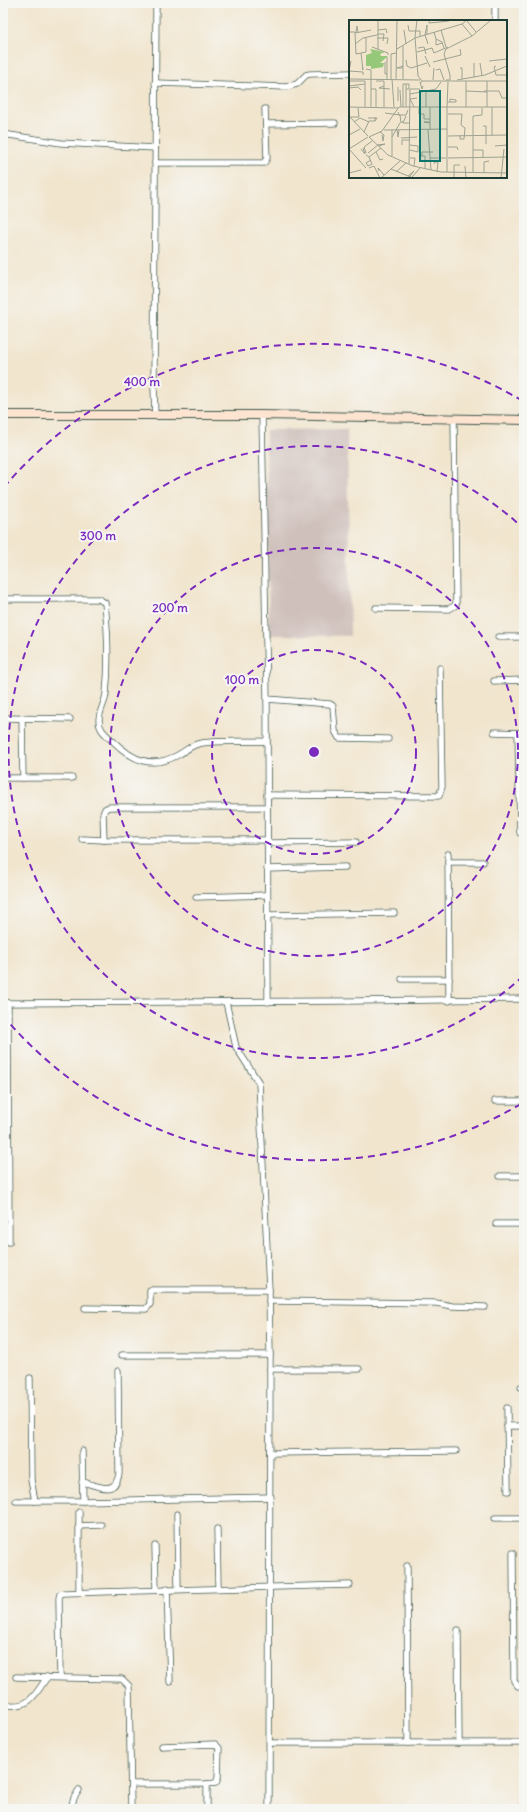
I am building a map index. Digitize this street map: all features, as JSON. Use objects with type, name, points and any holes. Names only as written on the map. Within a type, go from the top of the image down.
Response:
[{"type":"main road","points":[[3,415],[262,415],[524,420]]},
{"type":"street","points":[[155,416],[156,3]]},
{"type":"street","points":[[495,3],[495,20]]},
{"type":"street","points":[[155,83],[286,86],[297,84],[306,75],[310,74],[349,73]]},
{"type":"street","points":[[155,163],[264,163],[266,158],[266,109]]},
{"type":"street","points":[[266,124],[336,123]]},
{"type":"street","points":[[3,134],[61,143],[155,148]]},
{"type":"street","points":[[262,415],[268,1002]]},
{"type":"street","points":[[376,608],[449,609],[456,605],[454,419]]},
{"type":"street","points":[[3,599],[98,599],[105,603],[107,680],[105,703],[98,719],[100,728],[116,744],[136,759],[146,762],[170,759],[189,747],[204,742],[266,741]]},
{"type":"street","points":[[498,637],[524,637]]},
{"type":"street","points":[[266,796],[439,796],[442,787],[440,668]]},
{"type":"street","points":[[494,681],[524,680]]},
{"type":"street","points":[[266,699],[328,703],[333,706],[335,731],[339,738],[388,739]]},
{"type":"street","points":[[3,718],[70,719]]},
{"type":"street","points":[[22,718],[23,778]]},
{"type":"street","points":[[494,732],[521,733],[520,833]]},
{"type":"street","points":[[3,778],[72,778]]},
{"type":"street","points":[[104,840],[103,811],[109,807],[267,807]]},
{"type":"street","points":[[82,839],[356,842]]},
{"type":"street","points":[[448,854],[449,1000]]},
{"type":"street","points":[[448,862],[483,862]]},
{"type":"street","points":[[267,869],[345,867]]},
{"type":"street","points":[[196,897],[267,896]]},
{"type":"street","points":[[268,915],[394,913]]},
{"type":"street","points":[[402,979],[449,979]]},
{"type":"street","points":[[9,1242],[6,1003],[268,1002],[524,998]]},
{"type":"street","points":[[226,1002],[236,1047],[259,1083],[269,1290],[270,1355],[271,1497],[269,1809]]},
{"type":"street","points":[[494,1101],[524,1101]]},
{"type":"street","points":[[500,1176],[524,1176]]},
{"type":"street","points":[[496,1224],[524,1224]]},
{"type":"street","points":[[85,1308],[146,1309],[150,1304],[150,1290],[269,1290]]},
{"type":"street","points":[[269,1301],[436,1302],[452,1306],[485,1307]]},
{"type":"street","points":[[122,1355],[270,1355]]},
{"type":"street","points":[[270,1369],[359,1369]]},
{"type":"street","points":[[82,1482],[108,1488],[117,1483],[118,1371]]},
{"type":"street","points":[[30,1378],[31,1480],[35,1501]]},
{"type":"street","points":[[507,1408],[508,1491]]},
{"type":"street","points":[[507,1426],[524,1426]]},
{"type":"street","points":[[270,1453],[456,1450]]},
{"type":"street","points":[[82,1451],[83,1502]]},
{"type":"street","points":[[16,1502],[83,1502],[271,1497]]},
{"type":"street","points":[[79,1512],[79,1592]]},
{"type":"street","points":[[177,1514],[178,1589]]},
{"type":"street","points":[[495,1518],[524,1518]]},
{"type":"street","points":[[79,1526],[101,1525]]},
{"type":"street","points":[[217,1529],[218,1588]]},
{"type":"street","points":[[155,1546],[156,1590]]},
{"type":"street","points":[[513,1553],[514,1681],[518,1686],[524,1686]]},
{"type":"street","points":[[407,1566],[408,1743]]},
{"type":"street","points":[[60,1677],[60,1594],[167,1589],[350,1585]]},
{"type":"street","points":[[167,1589],[170,1682]]},
{"type":"street","points":[[458,1630],[459,1743]]},
{"type":"street","points":[[16,1677],[122,1679],[127,1682],[129,1686],[131,1723],[131,1809]]},
{"type":"street","points":[[3,1704],[23,1705],[30,1701],[46,1677]]},
{"type":"street","points":[[270,1743],[524,1743]]},
{"type":"street","points":[[131,1784],[216,1783],[218,1778],[218,1746],[215,1744],[162,1746]]},
{"type":"street","points":[[206,1784],[207,1809]]},
{"type":"street","points":[[71,1809],[74,1798],[79,1790]]},
{"type":"street","points":[[516,1808],[524,1808]]},
{"type":"shaded area","points":[[347,429],[350,636],[269,635],[266,430]]}]
